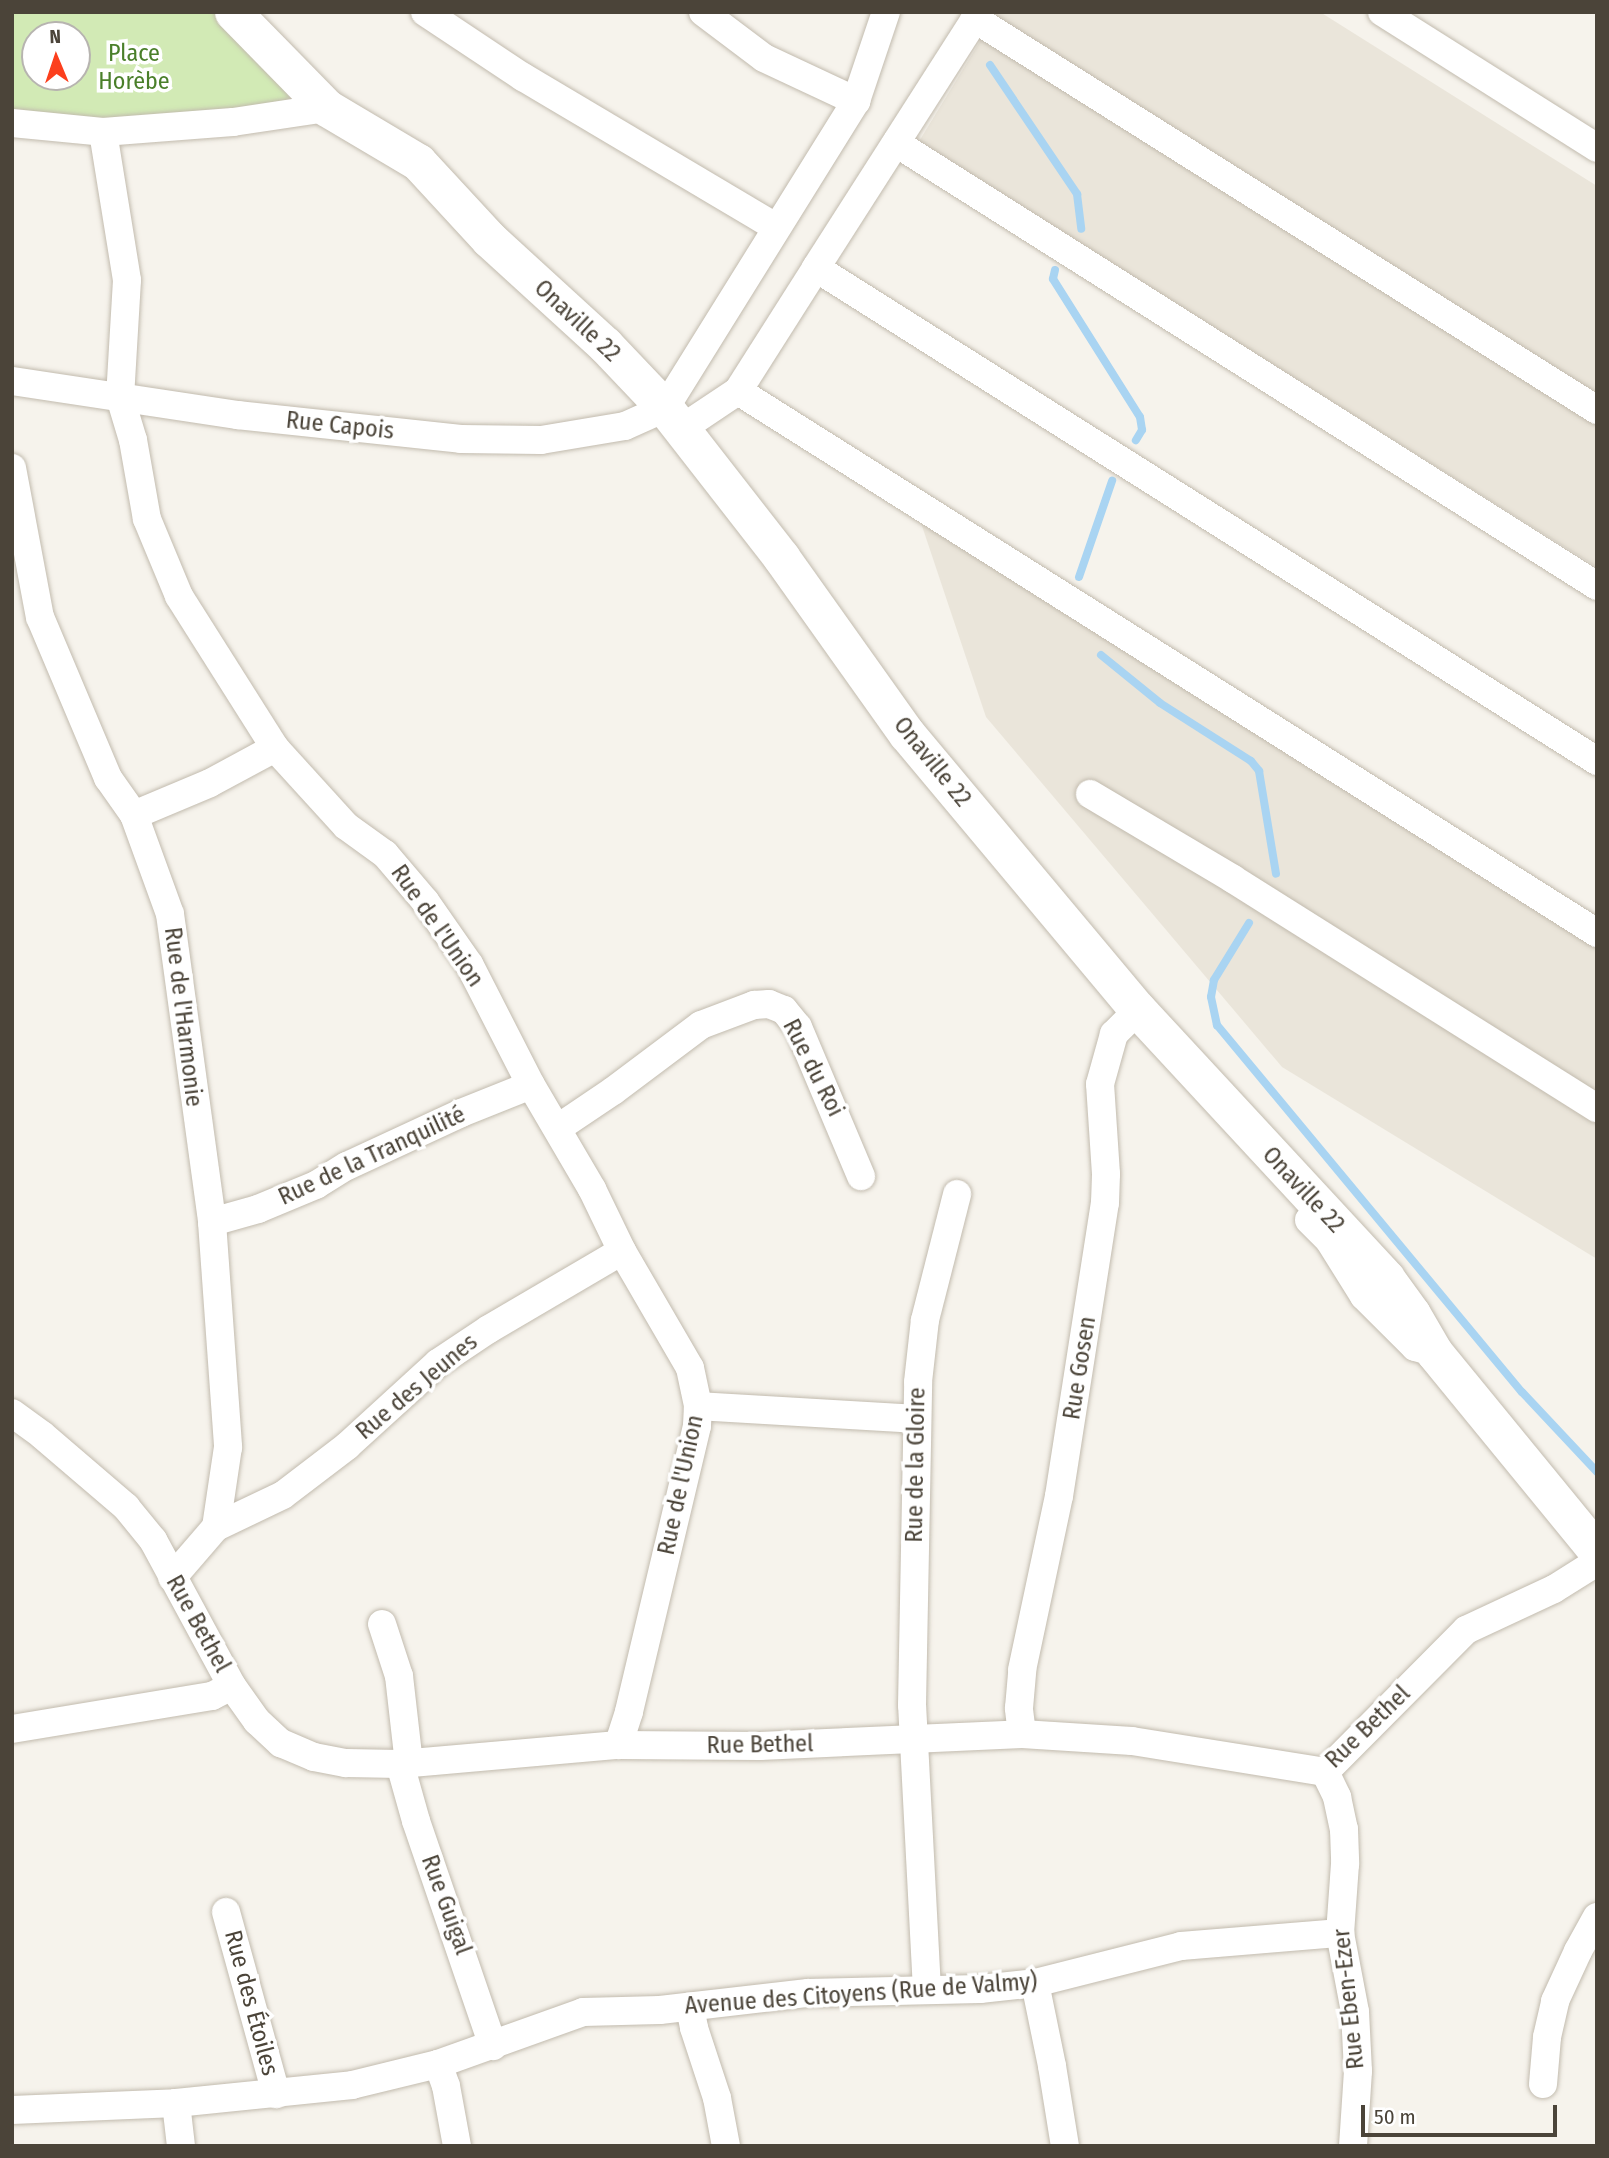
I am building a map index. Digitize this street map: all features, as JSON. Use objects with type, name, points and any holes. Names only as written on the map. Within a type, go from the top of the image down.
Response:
[{"type":"street","name":"Onaville 22","points":[[233,12],[327,108],[418,162],[489,239],[605,345],[673,419],[780,557],[907,734],[1138,1010],[1285,1172],[1386,1278],[1412,1314],[1434,1352],[1597,1551]]},
{"type":"street","points":[[425,12],[523,77],[776,227]]},
{"type":"street","points":[[703,12],[764,58],[856,101]]},
{"type":"street","points":[[673,419],[776,227],[856,101],[887,12]]},
{"type":"street","points":[[1382,12],[1597,148]]},
{"type":"street","points":[[1597,410],[977,16],[738,391],[1597,933]]},
{"type":"street","points":[[12,123],[103,132],[233,122],[327,108]]},
{"type":"street","name":"Rue de l'Union","points":[[103,132],[127,280],[120,397],[133,440],[147,519],[179,596],[275,748],[346,826],[385,854],[425,901],[469,964],[531,1084],[592,1189],[622,1251],[690,1368],[698,1406],[697,1426],[629,1712],[618,1745]]},
{"type":"street","points":[[896,143],[1597,586]]},
{"type":"street","points":[[816,268],[1597,761]]},
{"type":"street","name":"Rue Capois","points":[[12,382],[237,415],[461,439],[541,440],[673,419],[738,391]]},
{"type":"street","name":"Rue de l'Harmonie","points":[[12,468],[40,617],[108,778],[134,815],[170,914],[212,1222],[228,1447],[216,1527]]},
{"type":"street","points":[[134,815],[211,783],[275,748]]},
{"type":"street","points":[[1090,794],[1233,878],[1597,1108]]},
{"type":"street","name":"Rue du Roi","points":[[558,1128],[623,1084],[701,1025],[754,1005],[769,1004],[784,1010],[798,1027],[861,1176]]},
{"type":"street","name":"Rue Gosen","points":[[1022,1734],[1022,1670],[1059,1496],[1105,1202],[1106,1174],[1100,1084],[1114,1034],[1138,1010]]},
{"type":"street","name":"Rue de la Tranquilité","points":[[212,1222],[258,1209],[316,1185],[347,1167],[449,1119],[531,1084]]},
{"type":"street","name":"Rue de la Gloire","points":[[927,1990],[914,1741],[918,1382],[925,1320],[957,1194]]},
{"type":"street","name":"Rue des Jeunes","points":[[216,1527],[283,1495],[346,1446],[438,1363],[489,1329],[622,1251]]},
{"type":"street","points":[[698,1406],[917,1419]]},
{"type":"street","name":"Rue Bethel","points":[[12,1413],[42,1434],[126,1507],[153,1540],[232,1686],[257,1721],[281,1744],[314,1758],[346,1763],[405,1764],[618,1745],[760,1746],[1022,1734],[1132,1741],[1325,1772],[1466,1630],[1554,1589],[1597,1562]]},
{"type":"street","points":[[172,1578],[216,1527]]},
{"type":"street","name":"Rue Guigal","points":[[382,1625],[399,1676],[405,1764],[415,1821],[493,2046]]},
{"type":"street","points":[[12,1729],[212,1696],[232,1686]]},
{"type":"street","name":"Rue Eben-Ezer","points":[[1325,1772],[1337,1797],[1344,1829],[1345,1864],[1340,1934],[1356,2012],[1358,2071],[1353,2146]]},
{"type":"street","name":"Rue des Étoiles","points":[[226,1912],[276,2094]]},
{"type":"street","points":[[1543,2084],[1547,2037],[1555,2001],[1597,1917]]},
{"type":"street","name":"Avenue des Citoyens (Rue de Valmy)","points":[[12,2110],[176,2104],[352,2085],[439,2064],[493,2046],[551,2021],[583,2012],[691,2007],[807,1993],[927,1990],[1035,1983],[1181,1945],[1260,1937],[1340,1934]]},
{"type":"street","points":[[1035,1983],[1065,2146]]},
{"type":"street","points":[[691,2007],[725,2130],[726,2146]]},
{"type":"street","points":[[439,2064],[446,2086],[457,2146]]},
{"type":"street","points":[[176,2104],[181,2146]]},
{"type":"shaded area","points":[[998,12],[1320,12],[1597,186],[1597,567],[918,143]]},
{"type":"shaded area","points":[[917,511],[1597,940],[1597,1259],[1282,1067],[986,717]]},
{"type":"green space","name":"Place Horèbe","points":[[12,12],[214,12],[304,107],[127,126],[12,111]]},
{"type":"waterway","points":[[990,65],[1077,194],[1081,229]]},
{"type":"waterway","points":[[1055,270],[1053,279],[1140,417],[1142,430],[1136,440]]},
{"type":"waterway","points":[[1079,577],[1112,481]]},
{"type":"waterway","points":[[1101,655],[1160,703],[1251,761],[1259,771],[1276,874]]},
{"type":"waterway","points":[[1249,923],[1214,980],[1211,997],[1217,1025],[1522,1392],[1597,1472]]}]
